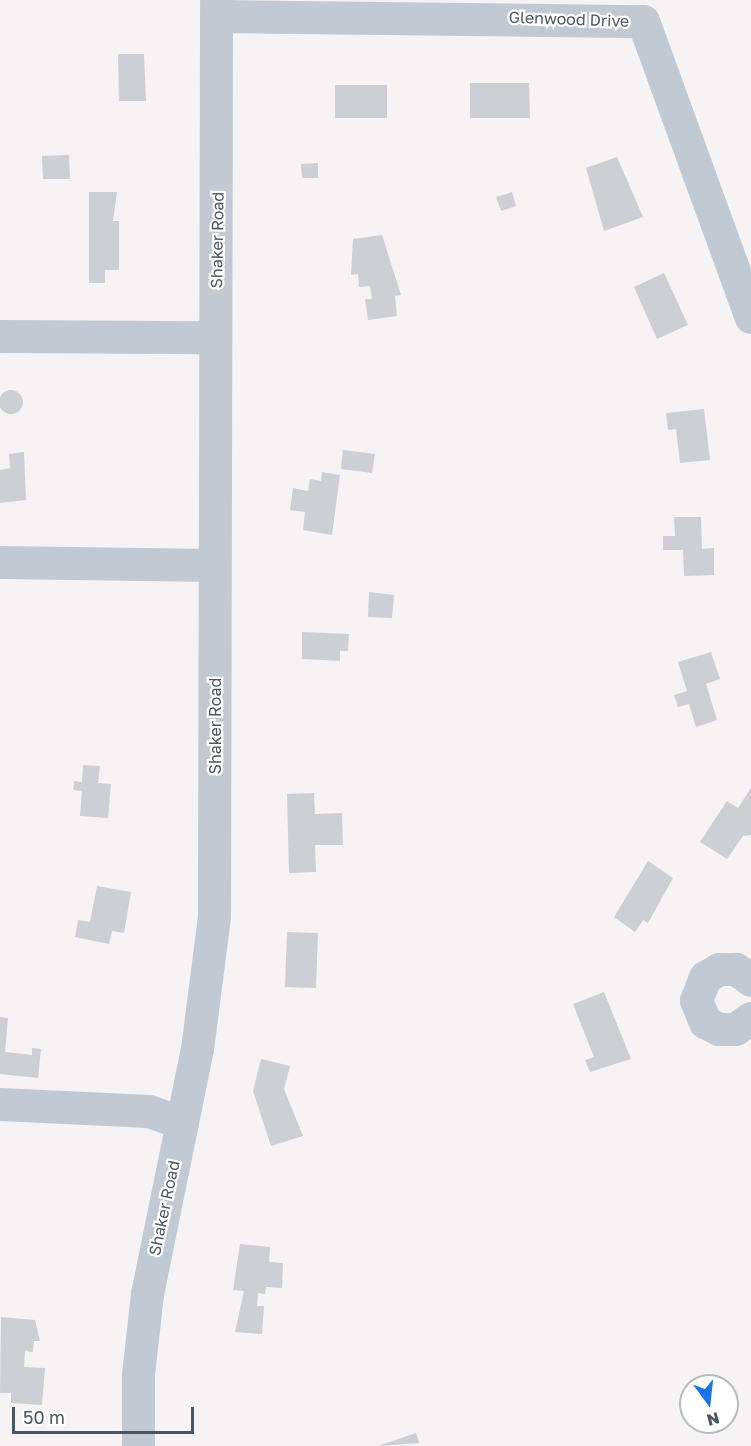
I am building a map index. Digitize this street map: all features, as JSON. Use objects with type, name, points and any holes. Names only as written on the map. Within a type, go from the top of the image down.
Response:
[{"type":"street","name":"Glenwood Drive","points":[[216,8],[642,21],[751,317]]},
{"type":"street","name":"Shaker Road","points":[[138,1446],[144,1313],[182,1124],[213,916],[216,8]]},
{"type":"street","points":[[0,336],[215,337]]},
{"type":"street","points":[[0,562],[214,565]]},
{"type":"street","points":[[748,972],[719,969],[705,977],[697,992],[697,1008],[719,1029],[735,1029],[751,1018]]},
{"type":"street","points":[[0,1104],[149,1111],[182,1124]]},
{"type":"building","points":[[118,54],[144,54],[146,101],[119,101]]},
{"type":"building","points":[[470,83],[529,83],[530,118],[470,118]]},
{"type":"building","points":[[335,85],[387,85],[387,118],[335,118]]},
{"type":"building","points":[[69,155],[70,179],[43,179],[42,156]]},
{"type":"building","points":[[617,157],[643,217],[604,231],[586,168]]},
{"type":"building","points":[[318,163],[318,178],[302,178],[301,164]]},
{"type":"building","points":[[89,192],[117,192],[113,221],[119,221],[119,270],[105,270],[105,283],[89,283]]},
{"type":"building","points":[[512,192],[516,206],[501,211],[496,197]]},
{"type":"building","points":[[382,235],[401,295],[395,296],[397,316],[368,320],[365,299],[372,299],[370,286],[359,287],[358,274],[351,275],[353,239]]},
{"type":"building","points":[[664,273],[688,325],[657,339],[634,287]]},
{"type":"building","points":[[11,390],[16,391],[22,397],[22,407],[16,413],[11,414],[6,413],[0,407],[-1,402],[0,397],[6,391]]},
{"type":"building","points":[[704,409],[710,460],[680,463],[676,429],[668,430],[666,413]]},
{"type":"building","points":[[343,450],[375,454],[372,473],[341,469]]},
{"type":"building","points":[[24,452],[26,500],[0,503],[0,470],[10,468],[9,454]]},
{"type":"building","points":[[322,472],[340,475],[332,535],[303,530],[305,512],[290,510],[293,488],[308,491],[310,479],[321,481]]},
{"type":"building","points":[[674,517],[701,517],[702,549],[714,548],[714,575],[684,576],[683,550],[663,550],[663,536],[675,536]]},
{"type":"building","points":[[369,592],[394,595],[392,618],[368,617]]},
{"type":"building","points":[[302,632],[349,634],[348,651],[340,651],[340,661],[302,659]]},
{"type":"building","points":[[711,652],[720,679],[706,684],[717,720],[696,727],[689,704],[678,707],[674,695],[687,691],[678,662]]},
{"type":"building","points":[[83,765],[100,766],[98,783],[111,784],[108,818],[80,816],[82,791],[73,790],[74,781],[82,782]]},
{"type":"building","points":[[751,788],[751,835],[743,836],[727,859],[700,842],[727,801],[738,808]]},
{"type":"building","points":[[314,793],[315,814],[342,813],[343,845],[315,845],[316,872],[289,873],[287,794]]},
{"type":"building","points":[[648,861],[673,878],[648,923],[643,920],[635,932],[614,917]]},
{"type":"building","points":[[97,886],[131,892],[124,933],[112,931],[109,944],[75,937],[78,920],[90,922]]},
{"type":"building","points":[[287,932],[318,933],[316,988],[285,987]]},
{"type":"building","points":[[604,992],[631,1059],[590,1072],[585,1060],[594,1057],[573,1004]]},
{"type":"building","points":[[0,1017],[8,1018],[5,1052],[32,1055],[32,1048],[41,1049],[38,1078],[0,1074]]},
{"type":"building","points":[[261,1059],[290,1066],[284,1089],[303,1136],[271,1146],[253,1091]]},
{"type":"building","points":[[240,1244],[270,1247],[269,1262],[283,1263],[282,1288],[266,1287],[265,1294],[258,1293],[257,1306],[264,1306],[262,1334],[235,1332],[244,1291],[233,1290]]},
{"type":"building","points":[[1,1317],[35,1320],[40,1341],[34,1341],[33,1352],[25,1351],[24,1367],[45,1368],[42,1405],[11,1403],[11,1393],[0,1393]]},
{"type":"building","points":[[416,1433],[419,1443],[378,1446]]}]
